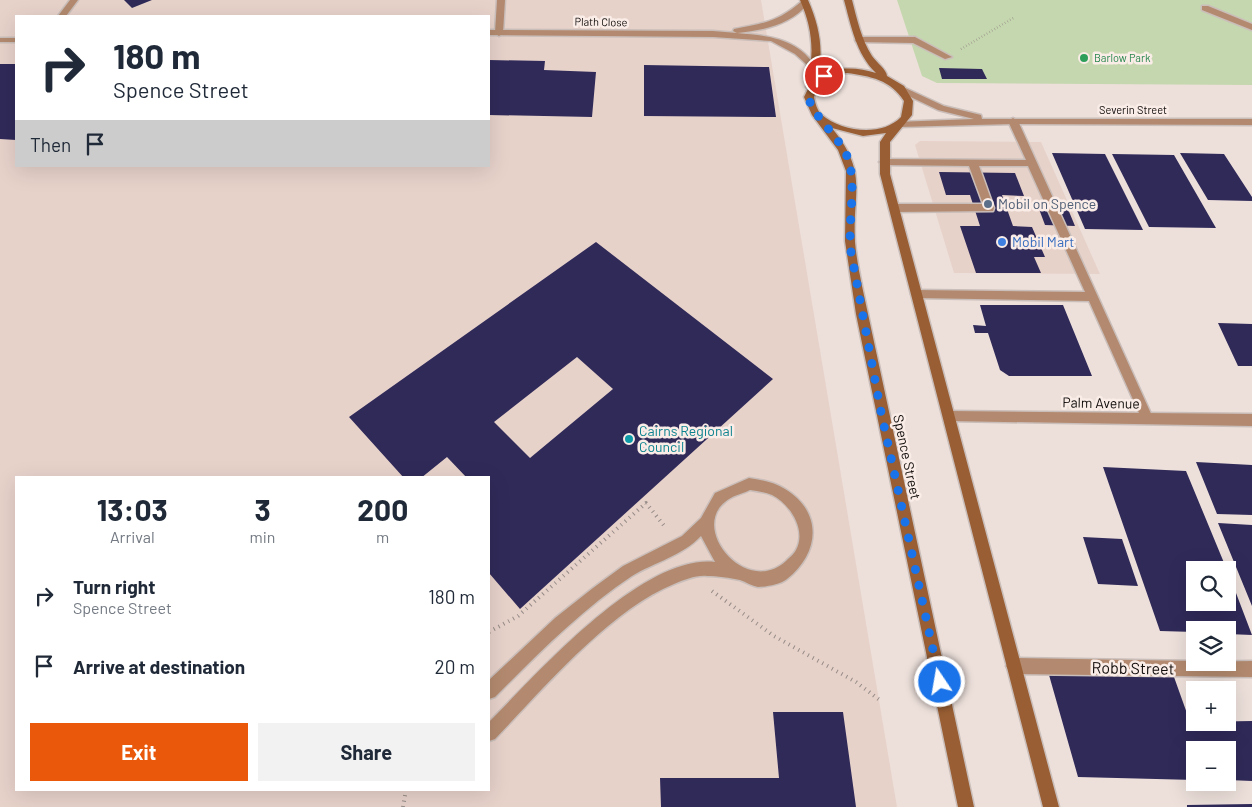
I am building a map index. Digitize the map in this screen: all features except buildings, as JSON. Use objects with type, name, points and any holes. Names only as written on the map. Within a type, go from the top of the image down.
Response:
[{"type":"street","points":[[63,15],[74,0]]},
{"type":"street","points":[[499,33],[501,0]]},
{"type":"street","points":[[848,0],[860,40],[870,62],[899,87],[907,98],[909,108],[906,117],[886,138],[884,162],[894,208],[1051,807]]},
{"type":"street","points":[[804,1],[816,32],[815,72],[809,92]]},
{"type":"street","name":"Plath Close","points":[[712,34],[775,25],[786,20],[804,1]]},
{"type":"street","points":[[1205,8],[1252,27]]},
{"type":"street","name":"Plath Close","points":[[490,33],[712,34],[778,41],[798,52],[810,63],[815,72]]},
{"type":"street","points":[[3,40],[15,40]]},
{"type":"street","points":[[860,40],[915,40],[948,57]]},
{"type":"street","points":[[809,92],[814,83],[824,76],[845,71],[877,75],[899,87]]},
{"type":"street","name":"Severin Street","points":[[899,87],[927,103],[952,112],[1013,120]]},
{"type":"street","name":"Spence Street","points":[[809,92],[810,102],[841,146],[850,165],[852,181],[849,226],[851,252],[881,412],[966,807]]},
{"type":"street","points":[[821,118],[842,129],[858,132],[883,131],[897,125]]},
{"type":"street","points":[[1013,120],[1147,418]]},
{"type":"street","name":"Severin Street","points":[[897,125],[1013,120],[1252,122]]},
{"type":"street","points":[[884,162],[1032,163]]},
{"type":"street","points":[[894,208],[989,208],[973,162]]},
{"type":"street","points":[[917,294],[1092,297]]},
{"type":"street","name":"Palm Avenue","points":[[950,416],[1252,420]]},
{"type":"street","points":[[490,732],[588,635],[640,594],[665,579],[700,569],[736,573],[751,578],[768,578],[782,574],[795,566],[804,552],[806,536],[803,519],[795,504],[782,493],[766,486],[749,484],[733,488],[720,496],[712,508],[707,521],[707,536],[713,550],[722,563],[736,573]]},
{"type":"street","points":[[490,690],[560,622],[628,571],[687,541],[707,521]]},
{"type":"street","name":"Robb Street","points":[[1014,666],[1252,669]]},
{"type":"path","points":[[948,57],[1015,16]]},
{"type":"path","points":[[490,631],[518,616],[646,503],[671,534]]},
{"type":"path","points":[[710,589],[732,608],[774,636],[856,682],[881,701]]},
{"type":"path","points":[[403,807],[406,791]]},
{"type":"shaded area","points":[[0,0],[761,0],[897,807],[0,807]]},
{"type":"shaded area","points":[[920,141],[1041,142],[1100,274],[954,273],[915,145]]},
{"type":"green space","name":"Barlow Park","points":[[897,0],[1252,0],[1252,85],[937,83],[922,76]]},
{"type":"place","name":"Barlow Park","points":[[1084,58]]},
{"type":"place","name":"Mobil on Spence","points":[[988,204]]},
{"type":"place","name":"Mobil Mart","points":[[1002,242]]},
{"type":"place","name":"Cairns Regional Council","points":[[629,439]]},
{"type":"route","points":[[824,76],[811,87],[809,97],[812,108],[841,146],[850,165],[852,181],[849,232],[851,252],[881,412],[940,682]]}]
